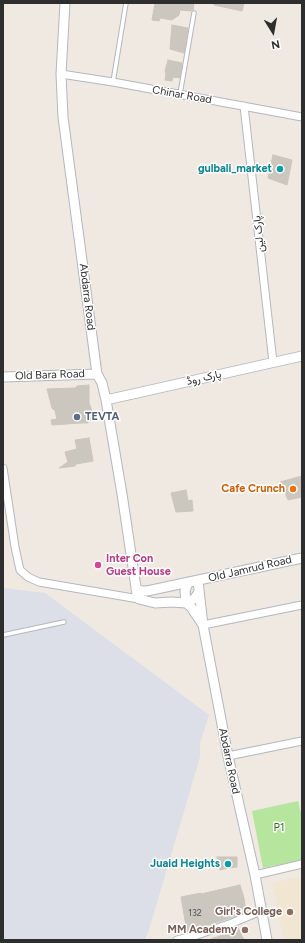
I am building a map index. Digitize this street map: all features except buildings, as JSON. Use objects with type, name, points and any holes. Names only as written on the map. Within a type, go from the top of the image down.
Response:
[{"type":"street","name":"Abdarra Road","points":[[65,3],[61,74],[63,117],[97,374],[102,383],[106,400],[139,600]]},
{"type":"street","name":"Chinar Road","points":[[61,74],[113,82],[302,117]]},
{"type":"street","name":"پارک لین","points":[[244,106],[273,362]]},
{"type":"street","name":"پارک روڈ","points":[[106,400],[302,356]]},
{"type":"street","name":"Old Bara Road","points":[[3,377],[97,374]]},
{"type":"street","points":[[3,468],[20,570],[28,576],[39,582],[155,603],[186,603],[194,599],[199,592]]},
{"type":"street","name":"Old Jamrud Road","points":[[136,589],[144,592],[302,558]]},
{"type":"street","name":"Abdarra Road","points":[[198,581],[203,625],[228,756],[255,874],[267,940]]},
{"type":"street","points":[[188,583],[185,591],[186,603],[191,607],[203,625],[302,605]]},
{"type":"street","points":[[228,756],[302,741]]},
{"type":"street","points":[[255,874],[302,864]]},
{"type":"street","points":[[176,940],[219,928],[261,911]]},
{"type":"lane","points":[[113,82],[126,3]]},
{"type":"lane","points":[[180,94],[194,13]]},
{"type":"lane","points":[[3,635],[64,622]]},
{"type":"shaded area","points":[[3,588],[45,593],[209,715],[200,743],[200,757],[148,933],[143,940],[3,940]]},
{"type":"shaded area","name":"Girl's College","points":[[302,877],[302,940],[284,940],[272,883]]},
{"type":"green space","name":"P1","points":[[298,801],[302,817],[302,860],[263,868],[252,811]]},
{"type":"place","name":"gulbali_market","points":[[280,169]]},
{"type":"place","name":"TEVTA","points":[[77,417]]},
{"type":"place","name":"Cafe Crunch","points":[[293,489]]},
{"type":"place","name":"Inter Con Guest House","points":[[98,565]]},
{"type":"place","name":"Juaid Heights","points":[[228,864]]},
{"type":"place","name":"Girl's College","points":[[290,912]]},
{"type":"place","name":"MM Academy","points":[[245,930]]}]
